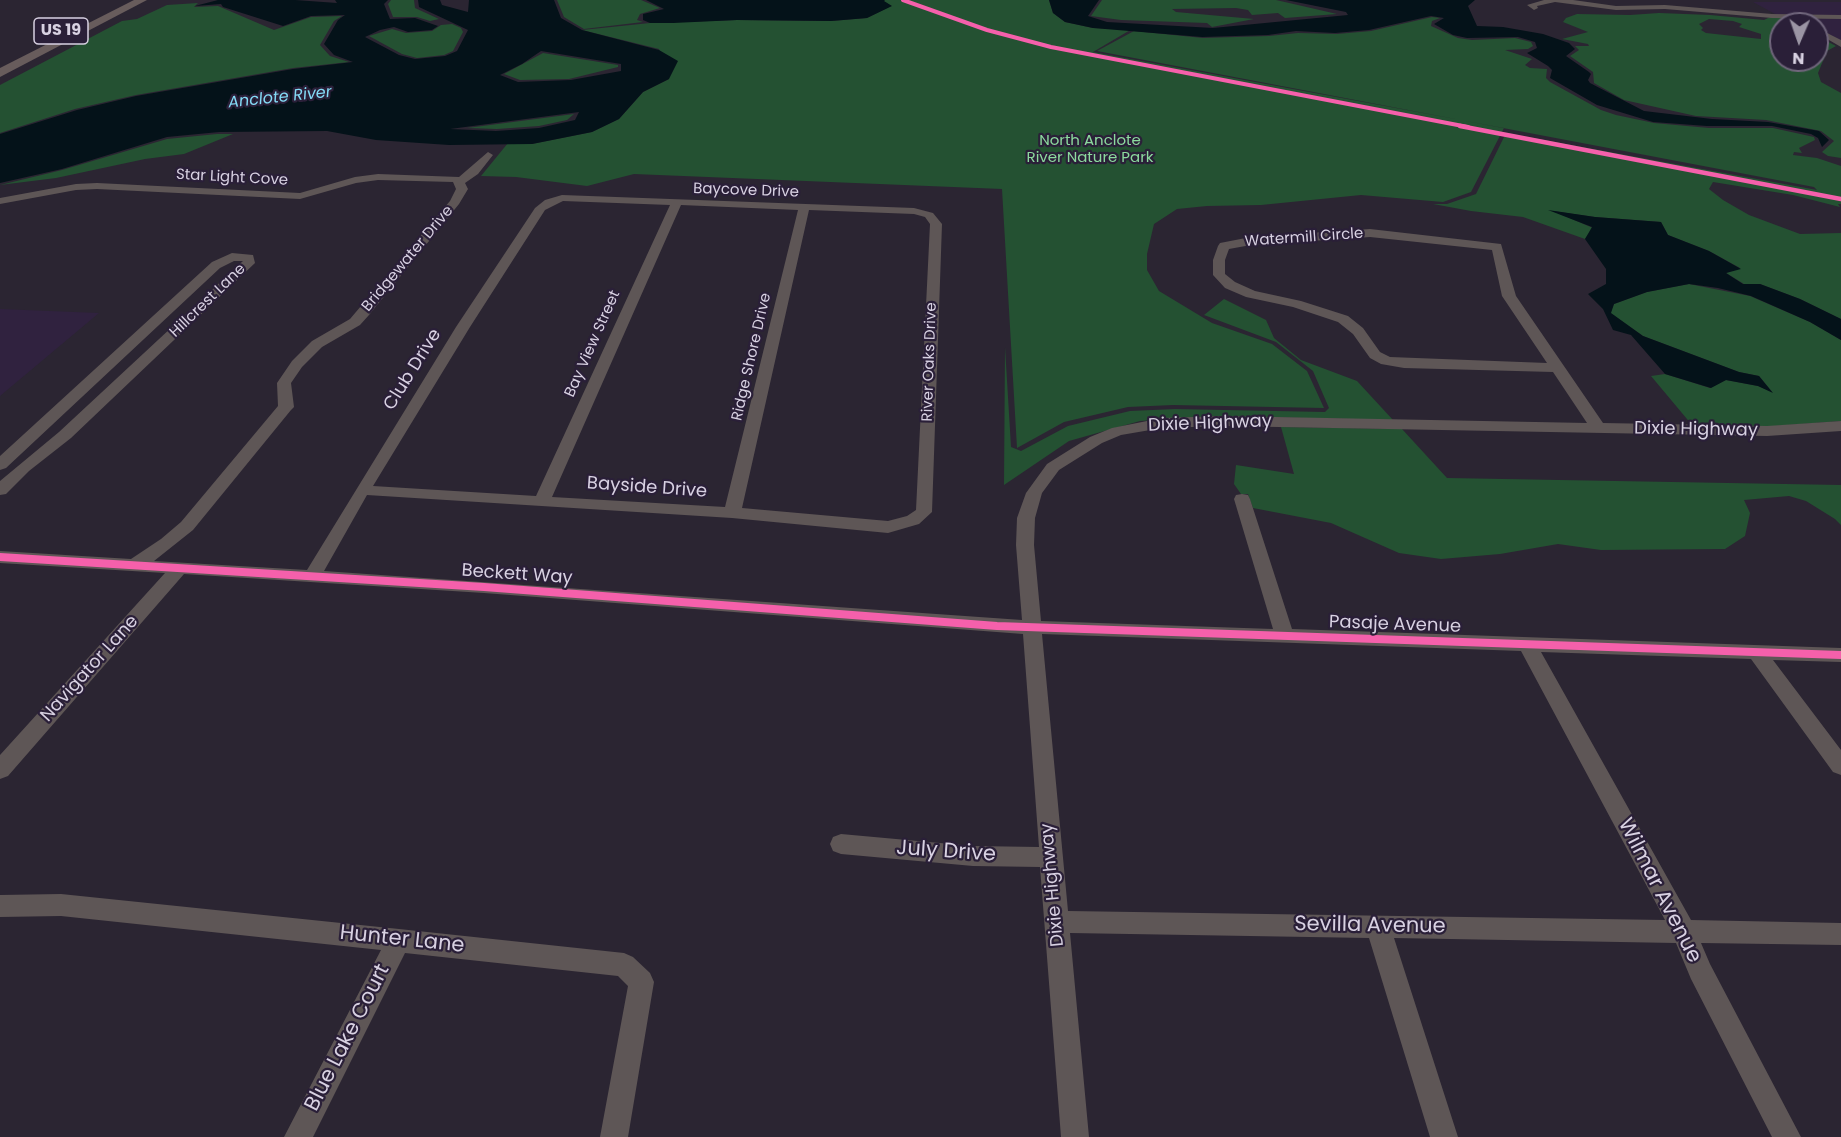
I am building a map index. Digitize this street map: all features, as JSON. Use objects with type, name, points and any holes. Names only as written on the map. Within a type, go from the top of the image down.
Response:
[{"type":"highway","name":"US 19","points":[[0,62],[132,1]]},
{"type":"highway","name":"US 19","points":[[0,73],[132,1]]},
{"type":"street","points":[[1653,0],[1665,7]]},
{"type":"street","points":[[1534,8],[1531,5],[1546,1],[1568,1],[1616,8],[1665,7],[1769,15]]},
{"type":"street","name":"Bridgewater Drive","points":[[133,566],[183,531],[286,407],[284,383],[297,364],[317,344],[355,322],[454,202],[462,189],[460,181],[474,172],[488,155]]},
{"type":"street","name":"Star Light Cove","points":[[0,201],[76,187],[97,186],[300,196],[356,180],[378,177],[460,181]]},
{"type":"street","name":"Baycove Drive","points":[[562,198],[914,212],[929,215]]},
{"type":"street","name":"Club Drive","points":[[312,576],[362,490],[463,327],[541,208],[549,202],[562,198]]},
{"type":"street","name":"Bay View Street","points":[[542,500],[676,203]]},
{"type":"street","name":"Ridge Shore Drive","points":[[732,513],[804,208]]},
{"type":"street","name":"River Oaks Drive","points":[[924,512],[936,224],[929,215]]},
{"type":"street","name":"Watermill Circle","points":[[1557,368],[1404,364],[1386,361],[1375,355],[1358,331],[1343,319],[1296,304],[1251,294],[1230,285],[1219,274],[1219,260],[1224,246],[1251,241],[1370,233],[1497,247],[1509,296],[1598,428]]},
{"type":"street","name":"Hillcrest Lane","points":[[0,465],[216,265],[232,257],[249,258],[249,263],[116,389],[0,490]]},
{"type":"street","name":"Dixie Highway","points":[[1075,1137],[1025,545],[1026,518],[1034,493],[1053,467],[1081,448],[1117,431],[1162,423],[1224,421],[1767,431],[1841,426]]},
{"type":"street","name":"Bayside Drive","points":[[362,490],[732,513],[888,527],[913,520],[924,512]]},
{"type":"street","points":[[1242,499],[1285,636]]},
{"type":"street","name":"Beckett Way","points":[[0,557],[312,576],[1032,628]]},
{"type":"street","name":"Navigator Lane","points":[[0,771],[180,568]]},
{"type":"street","name":"Pasaje Avenue","points":[[1032,628],[1841,655]]},
{"type":"street","name":"Wilmar Avenue","points":[[1528,646],[1684,932],[1700,971],[1787,1137]]},
{"type":"street","points":[[1756,652],[1841,766]]},
{"type":"street","name":"July Drive","points":[[841,844],[973,856],[1051,857]]},
{"type":"street","name":"Hunter Lane","points":[[0,906],[61,905],[624,965],[641,982],[614,1137]]},
{"type":"street","name":"Sevilla Avenue","points":[[1056,922],[1841,934]]},
{"type":"street","points":[[1378,926],[1444,1137]]},
{"type":"street","name":"Blue Lake Court","points":[[298,1137],[399,940]]},
{"type":"shaded area","points":[[1753,2],[1841,2],[1841,16],[1829,16],[1829,12],[1771,12]]},
{"type":"shaded area","points":[[1829,18],[1841,18],[1841,41],[1829,34]]},
{"type":"shaded area","points":[[0,309],[99,313],[0,396]]},
{"type":"green space","points":[[391,0],[414,0],[415,8],[439,19],[430,21],[417,17],[393,17],[388,4]]},
{"type":"green space","points":[[557,0],[641,0],[660,8],[640,14],[637,20],[643,22],[584,29],[564,17]]},
{"type":"green space","name":"North Anclote River Nature Park","points":[[1049,0],[1053,13],[1065,22],[1093,28],[1132,29],[1093,52],[1504,128],[1471,192],[1443,202],[1361,195],[1261,205],[1207,206],[1177,209],[1154,224],[1147,254],[1147,270],[1159,291],[1212,323],[1272,344],[1307,371],[1324,408],[1173,405],[1128,407],[1064,422],[1017,448],[1002,189],[634,174],[587,186],[516,177],[481,176],[508,143],[532,144],[592,132],[619,119],[643,92],[669,79],[659,49],[582,30],[650,23],[737,20],[831,21],[867,18],[891,6],[883,1]]},
{"type":"green space","points":[[1102,0],[1276,0],[1337,14],[1285,18],[1278,13],[1252,15],[1248,10],[1236,8],[1172,9],[1176,12],[1254,19],[1212,27],[1207,23],[1121,20],[1091,16]]},
{"type":"green space","points":[[198,3],[194,7],[218,6],[274,30],[311,17],[342,16],[334,21],[320,45],[330,56],[349,62],[293,68],[136,95],[75,109],[0,133],[0,85],[122,21],[137,19],[167,5]]},
{"type":"green space","points":[[1659,13],[1764,20],[1769,18],[1769,72],[1818,72],[1821,82],[1841,93],[1841,158],[1828,156],[1822,152],[1834,141],[1821,131],[1766,120],[1696,116],[1624,100],[1594,83],[1593,72],[1570,56],[1579,50],[1575,46],[1589,46],[1562,39],[1588,32],[1563,22],[1566,18],[1577,14]],"holes":[[[1709,19],[1742,24],[1739,27],[1761,34],[1761,39],[1706,33],[1701,30],[1703,28],[1699,24]]]},
{"type":"green space","points":[[1432,17],[1440,18],[1432,21],[1431,26],[1458,38],[1472,40],[1515,38],[1531,42],[1533,46],[1528,49],[1505,50],[1532,59],[1525,65],[1530,68],[1547,69],[1546,78],[1550,82],[1601,110],[1616,115],[1654,123],[1709,128],[1773,128],[1814,137],[1815,140],[1799,148],[1802,153],[1794,152],[1793,155],[1817,158],[1841,166],[1841,204],[1838,204],[1840,207],[1793,195],[1713,182],[1709,189],[1749,215],[1800,234],[1841,233],[1841,319],[1800,299],[1760,284],[1744,284],[1726,273],[1740,268],[1709,251],[1668,235],[1661,222],[1553,211],[1593,228],[1585,239],[1523,217],[1433,204],[1447,204],[1476,194],[1506,133],[1817,190],[1814,187],[1097,51],[1134,31],[1203,38],[1298,33],[1337,34],[1371,31]]},
{"type":"green space","points":[[452,24],[461,28],[463,32],[453,51],[444,55],[417,58],[402,54],[369,36],[392,29],[406,33],[432,31],[441,25]]},
{"type":"green space","points":[[1829,42],[1836,46],[1829,50]]},
{"type":"green space","points":[[543,53],[618,65],[618,67],[569,79],[520,80],[504,74]]},
{"type":"green space","points":[[574,114],[567,120],[539,126],[497,129],[467,128]]},
{"type":"green space","points":[[233,134],[184,154],[145,159],[56,178],[0,185],[62,170],[167,139]]},
{"type":"green space","points":[[1689,284],[1750,296],[1810,322],[1841,340],[1841,421],[1762,427],[1692,425],[1651,376],[1665,374],[1710,388],[1726,380],[1758,386],[1772,392],[1759,376],[1739,372],[1643,336],[1610,313],[1614,304],[1647,292]]},
{"type":"green space","points":[[1224,299],[1266,320],[1274,338],[1301,360],[1357,381],[1393,420],[1216,416],[1140,421],[1069,441],[1004,485],[1005,347],[1011,447],[1021,451],[1068,426],[1130,411],[1175,409],[1325,412],[1329,408],[1313,371],[1276,342],[1204,315]]},
{"type":"green space","points":[[1281,427],[1402,429],[1447,478],[1841,485],[1841,525],[1806,501],[1789,496],[1744,500],[1750,513],[1745,536],[1725,549],[1601,550],[1558,544],[1500,554],[1441,559],[1399,553],[1331,523],[1253,508],[1248,494],[1241,494],[1234,484],[1236,465],[1294,474]]},
{"type":"water","name":"Anclote River","points":[[218,0],[295,0],[337,3],[335,0],[388,0],[384,4],[390,19],[415,18],[438,26],[432,30],[408,32],[394,27],[365,37],[399,55],[415,59],[445,56],[457,51],[468,30],[419,7],[418,0],[440,0],[442,5],[468,12],[469,0],[554,0],[561,18],[582,30],[659,50],[678,61],[669,79],[643,92],[619,119],[592,132],[532,144],[449,145],[376,140],[327,131],[219,132],[167,137],[62,169],[0,183],[0,134],[77,110],[136,96],[293,69],[353,62],[334,55],[324,44],[338,20],[345,15],[311,16],[283,26],[223,7],[221,4],[195,6]],"holes":[[[541,51],[621,64],[621,71],[571,80],[518,82],[500,75]],[[579,112],[575,120],[539,128],[496,131],[450,129]]]},
{"type":"water","points":[[646,0],[885,0],[892,6],[867,18],[831,21],[737,20],[650,23],[643,20],[643,14],[664,9]]},
{"type":"water","points":[[1049,0],[1099,0],[1088,16],[1107,22],[1213,28],[1348,15],[1346,12],[1286,0],[1475,0],[1468,6],[1477,26],[1503,27],[1543,34],[1569,43],[1575,49],[1566,56],[1591,74],[1588,80],[1590,83],[1644,111],[1712,119],[1768,122],[1819,131],[1829,140],[1822,147],[1818,138],[1811,134],[1772,126],[1707,126],[1653,122],[1597,105],[1550,78],[1552,70],[1527,53],[1537,48],[1535,42],[1518,37],[1467,38],[1453,35],[1434,24],[1444,18],[1431,16],[1369,30],[1335,33],[1296,31],[1268,35],[1202,37],[1093,28],[1065,22],[1053,13]]},
{"type":"water","points":[[1548,210],[1595,217],[1661,222],[1668,235],[1709,251],[1741,269],[1726,273],[1743,284],[1760,284],[1800,299],[1841,319],[1841,340],[1810,322],[1751,296],[1718,288],[1689,284],[1647,292],[1614,304],[1611,313],[1643,336],[1739,372],[1759,376],[1773,393],[1758,386],[1726,380],[1711,388],[1665,374],[1631,335],[1613,330],[1603,309],[1588,294],[1606,284],[1606,269],[1585,239],[1592,227]]},
{"type":"cycle path","points":[[903,0],[987,30],[1051,47],[1841,199]]},
{"type":"cycle path","points":[[0,557],[484,587],[997,626],[1841,655]]}]
